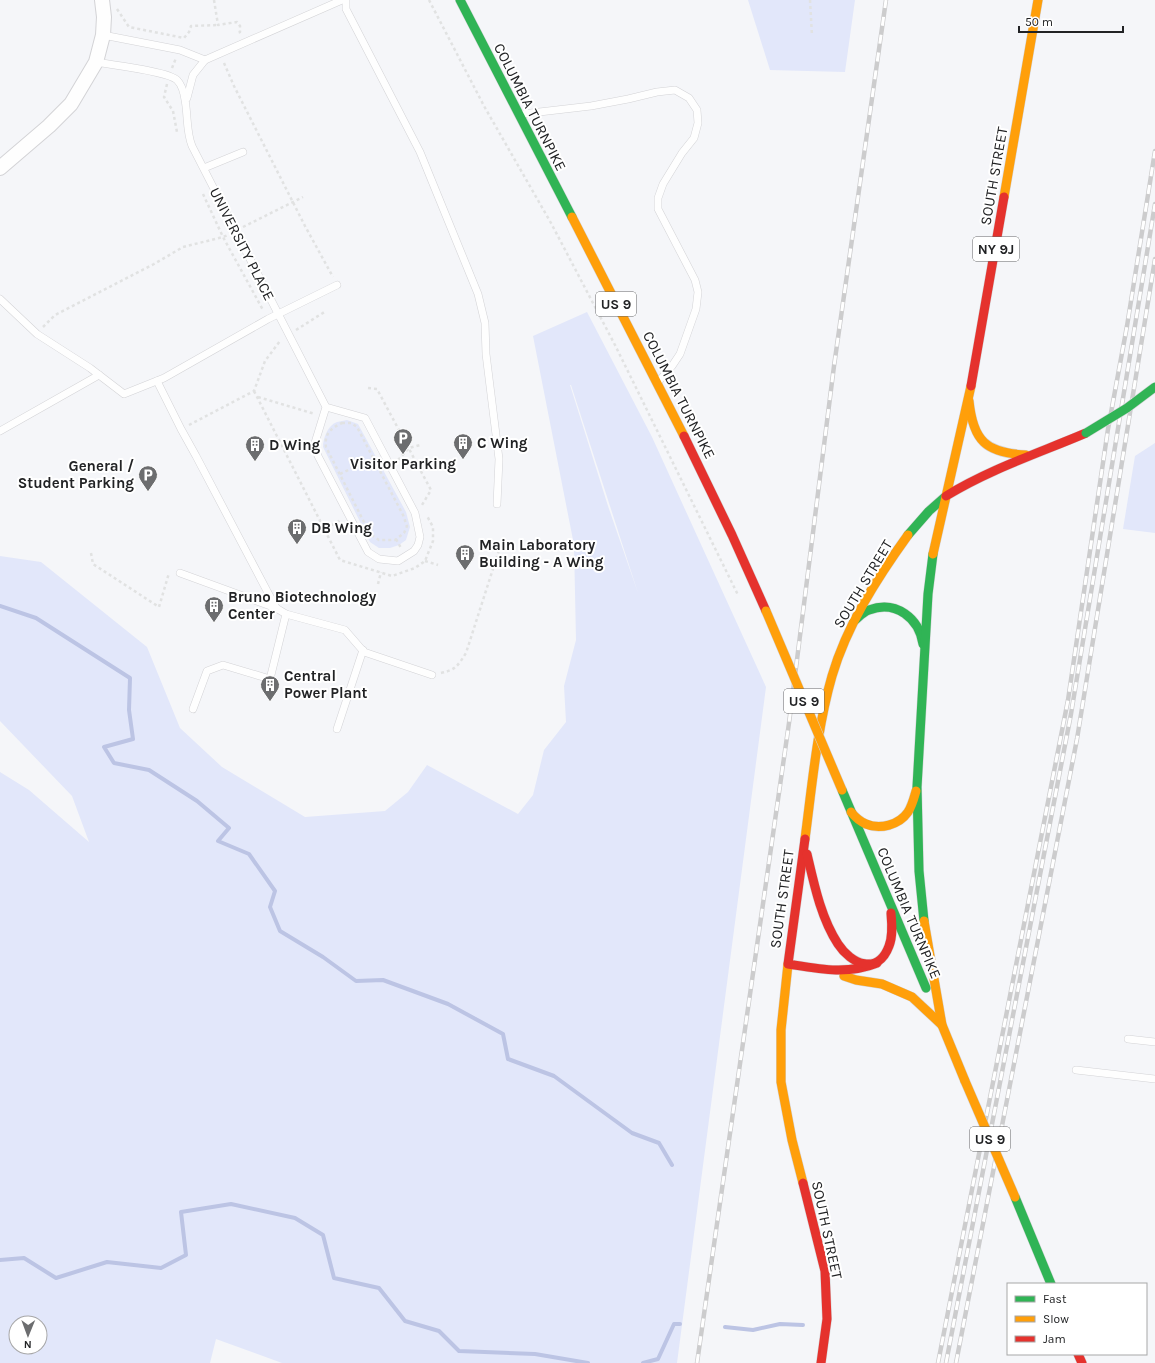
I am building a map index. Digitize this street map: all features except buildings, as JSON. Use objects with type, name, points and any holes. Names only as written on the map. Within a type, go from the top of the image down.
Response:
[{"type":"main road","name":"COLUMBIA TURNPIKE","points":[[460,0],[657,382],[716,500],[766,611],[942,1026]]},
{"type":"main road","name":"SOUTH STREET","points":[[821,1363],[827,1319],[825,1272],[792,1140],[781,1082],[780,1030],[805,838],[826,700],[837,660],[854,622],[875,584],[908,534],[932,508],[946,496],[969,400],[1038,0]]},
{"type":"main road","points":[[942,1026],[929,958],[922,900],[918,856],[917,787],[924,649],[931,564],[946,496],[997,468],[1086,433],[1127,408],[1155,387]]},
{"type":"main road","points":[[969,400],[970,416],[974,428],[980,438],[987,444],[995,450],[1005,454],[1026,455],[1038,453]]},
{"type":"main road","points":[[854,622],[861,613],[871,609],[882,607],[894,609],[904,613],[913,620],[919,629],[924,649]]},
{"type":"main road","points":[[851,812],[861,822],[870,826],[882,827],[892,824],[908,812],[913,802],[917,787]]},
{"type":"main road","points":[[805,838],[807,854],[814,882],[835,939],[843,952],[859,964],[868,965],[877,963]]},
{"type":"main road","points":[[788,964],[832,971],[854,971],[867,968],[877,963],[885,956],[890,946],[892,935],[889,902]]},
{"type":"main road","points":[[832,971],[856,980],[882,984],[912,997],[942,1026]]},
{"type":"main road","name":"US 9","points":[[942,1026],[1015,1197],[1050,1283]]},
{"type":"street","points":[[0,168],[49,126],[71,104],[96,62],[103,34],[104,17],[108,3]]},
{"type":"lane","points":[[96,62],[164,74],[173,78],[187,77],[192,74],[205,60],[342,0]]},
{"type":"lane","points":[[346,0],[346,9],[420,152],[478,294],[485,323],[486,354],[499,459],[497,504]]},
{"type":"lane","points":[[103,34],[180,50],[205,60]]},
{"type":"lane","points":[[186,104],[192,74]]},
{"type":"lane","name":"UNIVERSITY PLACE","points":[[173,78],[177,79],[183,89],[189,138],[326,407]]},
{"type":"lane","points":[[518,114],[591,106],[657,92],[676,90],[689,98],[697,110],[698,123],[694,138],[682,153],[663,184],[658,198],[658,209],[695,280],[698,292],[696,309],[680,354],[672,366],[657,382]]},
{"type":"lane","points":[[204,168],[243,152]]},
{"type":"lane","points":[[0,299],[38,334],[99,375],[124,394],[157,381],[278,314],[337,284]]},
{"type":"lane","points":[[0,431],[99,375]]},
{"type":"lane","points":[[157,381],[180,429],[196,456],[276,608]]},
{"type":"lane","points":[[326,407],[365,418],[415,513],[420,538],[418,545],[414,551],[398,561],[379,559],[368,552],[314,446],[326,407]]},
{"type":"lane","points":[[180,573],[276,608],[286,614],[345,630],[364,652],[432,675]]},
{"type":"lane","points":[[193,709],[207,671],[223,665],[270,679],[286,614]]},
{"type":"lane","points":[[336,729],[363,650]]},
{"type":"lane","points":[[1128,1039],[1155,1042]]},
{"type":"lane","points":[[1076,1070],[1155,1079]]},
{"type":"path","points":[[214,0],[218,25]]},
{"type":"path","points":[[429,0],[484,106],[551,223],[616,345],[739,597]]},
{"type":"path","points":[[810,0],[812,36]]},
{"type":"path","points":[[108,3],[129,27],[184,38],[189,32],[191,26],[218,25],[237,22],[240,26],[240,32],[235,36]]},
{"type":"path","points":[[222,53],[224,65],[234,86],[305,226],[337,284]]},
{"type":"path","points":[[38,334],[55,315],[154,264],[183,247],[223,237],[303,197]]},
{"type":"path","points":[[180,429],[254,392],[265,361],[281,339],[326,311]]},
{"type":"path","points":[[254,392],[340,560],[392,576],[415,568],[425,561],[433,541],[433,528],[422,506],[432,490],[377,389],[368,388]]},
{"type":"path","points":[[257,397],[323,417]]},
{"type":"path","points":[[342,423],[351,423],[357,427],[374,458],[403,515],[407,526],[404,533],[395,540],[379,540],[370,534],[326,447],[325,440],[329,431],[342,423]]},
{"type":"path","points":[[392,468],[409,448],[420,445]]},
{"type":"path","points":[[340,474],[384,453]]},
{"type":"path","points":[[316,534],[358,511]]},
{"type":"path","points":[[432,675],[451,671],[459,664],[466,653],[500,547]]},
{"type":"path","points":[[91,553],[93,564],[159,608],[170,569],[180,573]]},
{"type":"path","points":[[425,561],[438,565]]},
{"type":"path","points":[[378,584],[381,572]]},
{"type":"shaded area","points":[[748,0],[855,0],[845,72],[770,70]]},
{"type":"shaded area","points":[[587,312],[652,437],[766,687],[677,1363],[282,1363],[216,1339],[210,1363],[0,1363],[0,772],[29,790],[89,842],[72,796],[0,721],[0,556],[41,562],[147,647],[180,728],[222,767],[305,817],[385,811],[408,792],[427,765],[518,814],[533,795],[544,750],[566,722],[564,686],[576,640],[574,545],[533,336]],"holes":[[[571,385],[638,593],[608,506]]]},
{"type":"shaded area","points":[[347,420],[358,424],[406,512],[410,527],[406,540],[399,545],[390,548],[379,548],[370,542],[323,447],[325,436],[331,426],[337,422]]},
{"type":"shaded area","points":[[1155,443],[1155,533],[1123,529],[1135,456]]},
{"type":"waterway","points":[[0,606],[36,618],[130,678],[129,710],[133,739],[104,747],[114,763],[149,770],[197,801],[229,828],[218,841],[249,854],[275,891],[270,907],[280,931],[323,957],[356,981],[383,980],[448,1004],[503,1034],[508,1059],[554,1076],[632,1133],[659,1143],[672,1165]]},
{"type":"waterway","points":[[0,1260],[24,1258],[56,1278],[107,1262],[161,1268],[186,1255],[181,1212],[231,1204],[295,1218],[323,1235],[334,1278],[379,1288],[405,1321],[439,1331],[459,1351],[535,1354],[588,1363]]},
{"type":"waterway","points":[[643,1363],[658,1359],[674,1324],[680,1324]]},
{"type":"waterway","points":[[725,1327],[753,1330],[780,1324],[803,1325]]},
{"type":"railway","points":[[697,1363],[789,723],[834,366],[886,0]]},
{"type":"railway","points":[[938,1363],[1068,700],[1108,429],[1127,326],[1155,151]]},
{"type":"railway","points":[[946,1363],[1071,714],[1155,204]]},
{"type":"railway","points":[[956,1363],[1077,739],[1155,259]]},
{"type":"traffic: fast","points":[[460,0],[572,217]]},
{"type":"traffic: fast","points":[[1086,433],[1127,408],[1155,387]]},
{"type":"traffic: fast","points":[[908,535],[929,511],[946,496]]},
{"type":"traffic: fast","points":[[924,921],[919,871],[917,787],[928,594],[933,554]]},
{"type":"traffic: fast","points":[[854,621],[869,610],[888,607],[905,614],[911,619],[917,626],[923,644]]},
{"type":"traffic: fast","points":[[842,790],[926,988]]},
{"type":"traffic: fast","points":[[1015,1197],[1051,1283]]},
{"type":"traffic: slow","points":[[1004,197],[1038,0]]},
{"type":"traffic: slow","points":[[572,217],[684,436]]},
{"type":"traffic: slow","points":[[933,554],[971,386]]},
{"type":"traffic: slow","points":[[969,401],[974,426],[978,435],[984,442],[991,448],[1012,454],[1026,455]]},
{"type":"traffic: slow","points":[[805,839],[822,716],[838,657],[854,620],[864,602],[908,535]]},
{"type":"traffic: slow","points":[[766,611],[842,790]]},
{"type":"traffic: slow","points":[[851,812],[861,822],[871,826],[889,825],[900,820],[908,812],[912,805],[916,791]]},
{"type":"traffic: slow","points":[[924,921],[942,1025],[965,1081]]},
{"type":"traffic: slow","points":[[788,964],[781,1030],[781,1082],[792,1140],[803,1183]]},
{"type":"traffic: slow","points":[[844,976],[856,980],[882,984],[912,997],[942,1025]]},
{"type":"traffic: slow","points":[[965,1081],[1015,1197]]},
{"type":"traffic: jam","points":[[971,386],[1004,197]]},
{"type":"traffic: jam","points":[[946,496],[997,469],[1086,433]]},
{"type":"traffic: jam","points":[[684,436],[732,535],[766,611]]},
{"type":"traffic: jam","points":[[805,839],[788,964],[822,969],[844,970],[866,967],[877,963]]},
{"type":"traffic: jam","points":[[807,854],[812,877],[827,923],[838,944],[850,957],[864,964],[871,964],[878,961],[884,955],[891,938],[891,913]]},
{"type":"traffic: jam","points":[[803,1183],[825,1271],[827,1319],[821,1363]]},
{"type":"traffic: jam","points":[[1078,1355],[1082,1363]]},
{"type":"place","name":"Visitor Parking","points":[[403,455]]},
{"type":"place","name":"C Wing","points":[[463,460]]},
{"type":"place","name":"D Wing","points":[[255,462]]},
{"type":"place","name":"General / Student Parking","points":[[148,492]]},
{"type":"place","name":"DB Wing","points":[[297,545]]},
{"type":"place","name":"Main Laboratory Building - A Wing","points":[[465,571]]},
{"type":"place","name":"Bruno Biotechnology Center","points":[[214,623]]},
{"type":"place","name":"Central Power Plant","points":[[270,702]]}]
